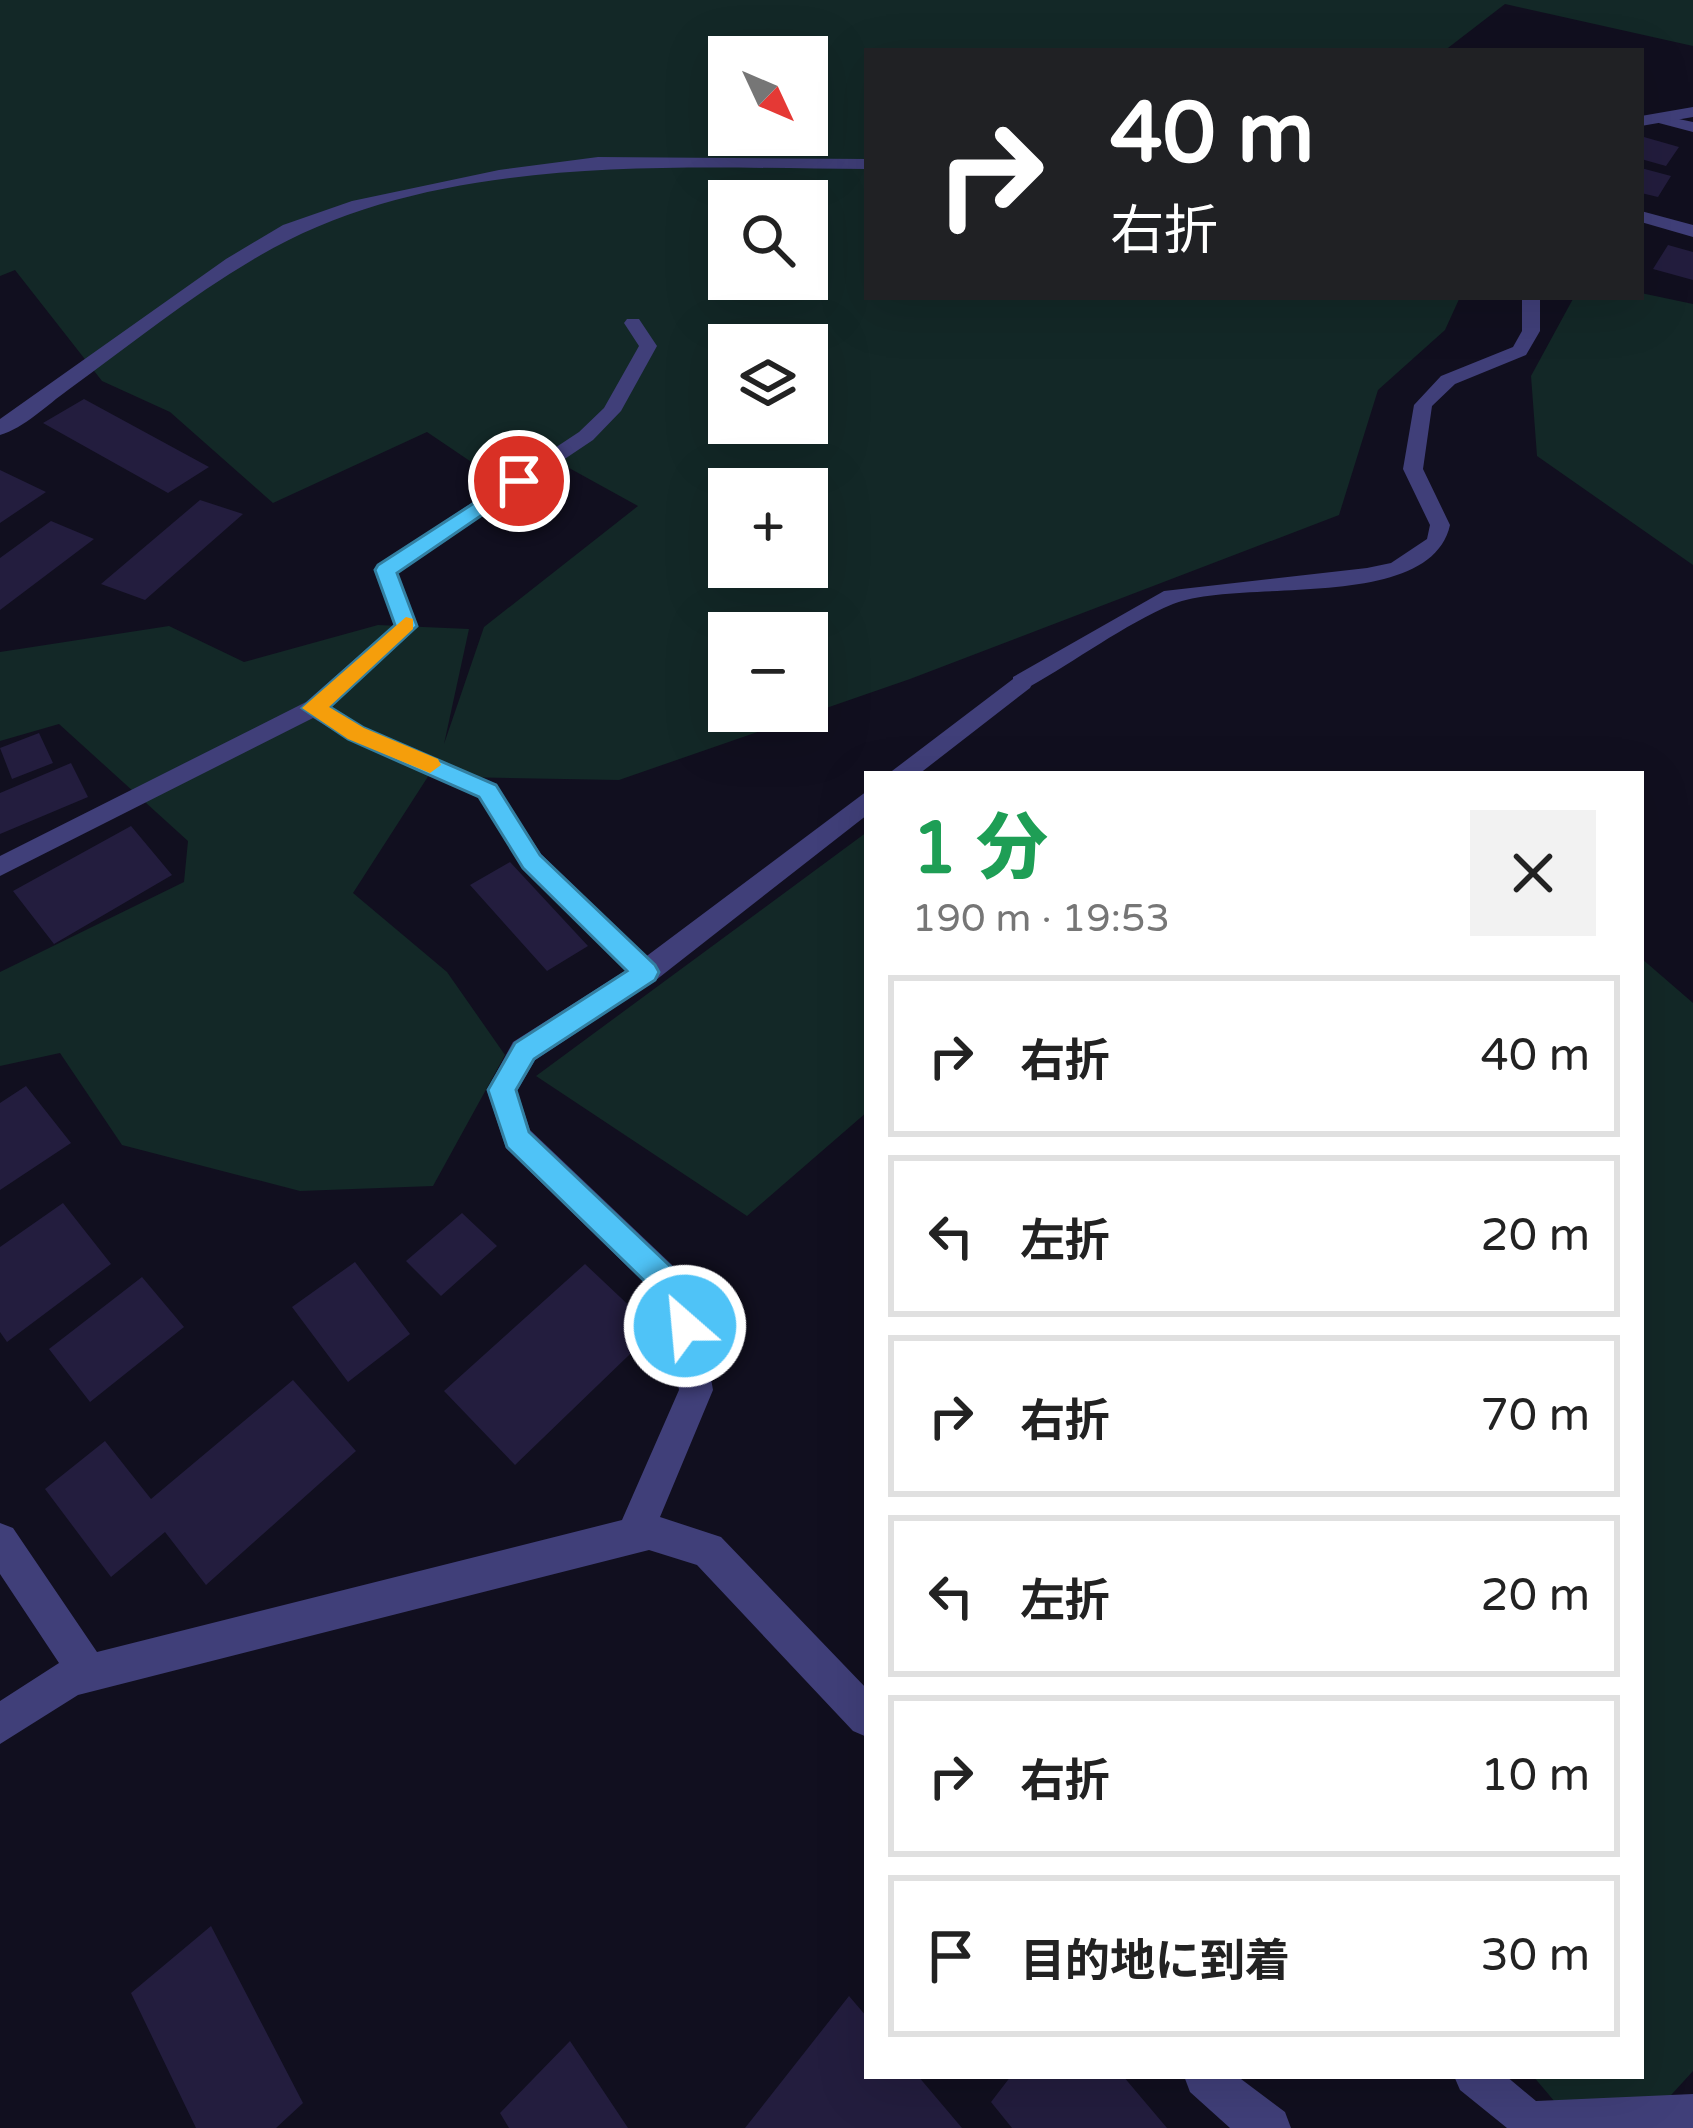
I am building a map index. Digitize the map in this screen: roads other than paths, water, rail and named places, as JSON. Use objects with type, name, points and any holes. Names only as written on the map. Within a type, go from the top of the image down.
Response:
[{"type":"street","points":[[1644,121],[1693,112]]},
{"type":"street","points":[[1661,118],[1693,127]]},
{"type":"street","points":[[0,430],[233,263],[290,229],[352,206],[499,175],[598,162],[864,164]]},
{"type":"street","points":[[1644,217],[1693,231]]},
{"type":"street","points":[[906,771],[1021,682]]},
{"type":"street","points":[[634,1536],[697,1390],[679,1294],[517,1138],[502,1090],[524,1051],[646,972],[864,803]]},
{"type":"street","points":[[0,1724],[70,1678],[650,1532],[708,1550],[864,1715]]},
{"type":"street","points":[[0,1541],[88,1673]]},
{"type":"street","points":[[1209,2079],[1232,2103],[1269,2128]]},
{"type":"lane","points":[[1021,682],[1171,596],[1367,575],[1398,568],[1436,542],[1440,525],[1413,469],[1423,405],[1448,380],[1520,351],[1531,332],[1532,300]]},
{"type":"lane","points":[[0,867],[314,708],[406,626],[385,570],[586,436],[612,411],[648,346],[633,323]]},
{"type":"lane","points":[[314,708],[356,734],[488,791],[532,861],[646,972]]},
{"type":"lane","points":[[1478,2079],[1530,2121],[1693,2114]]}]
